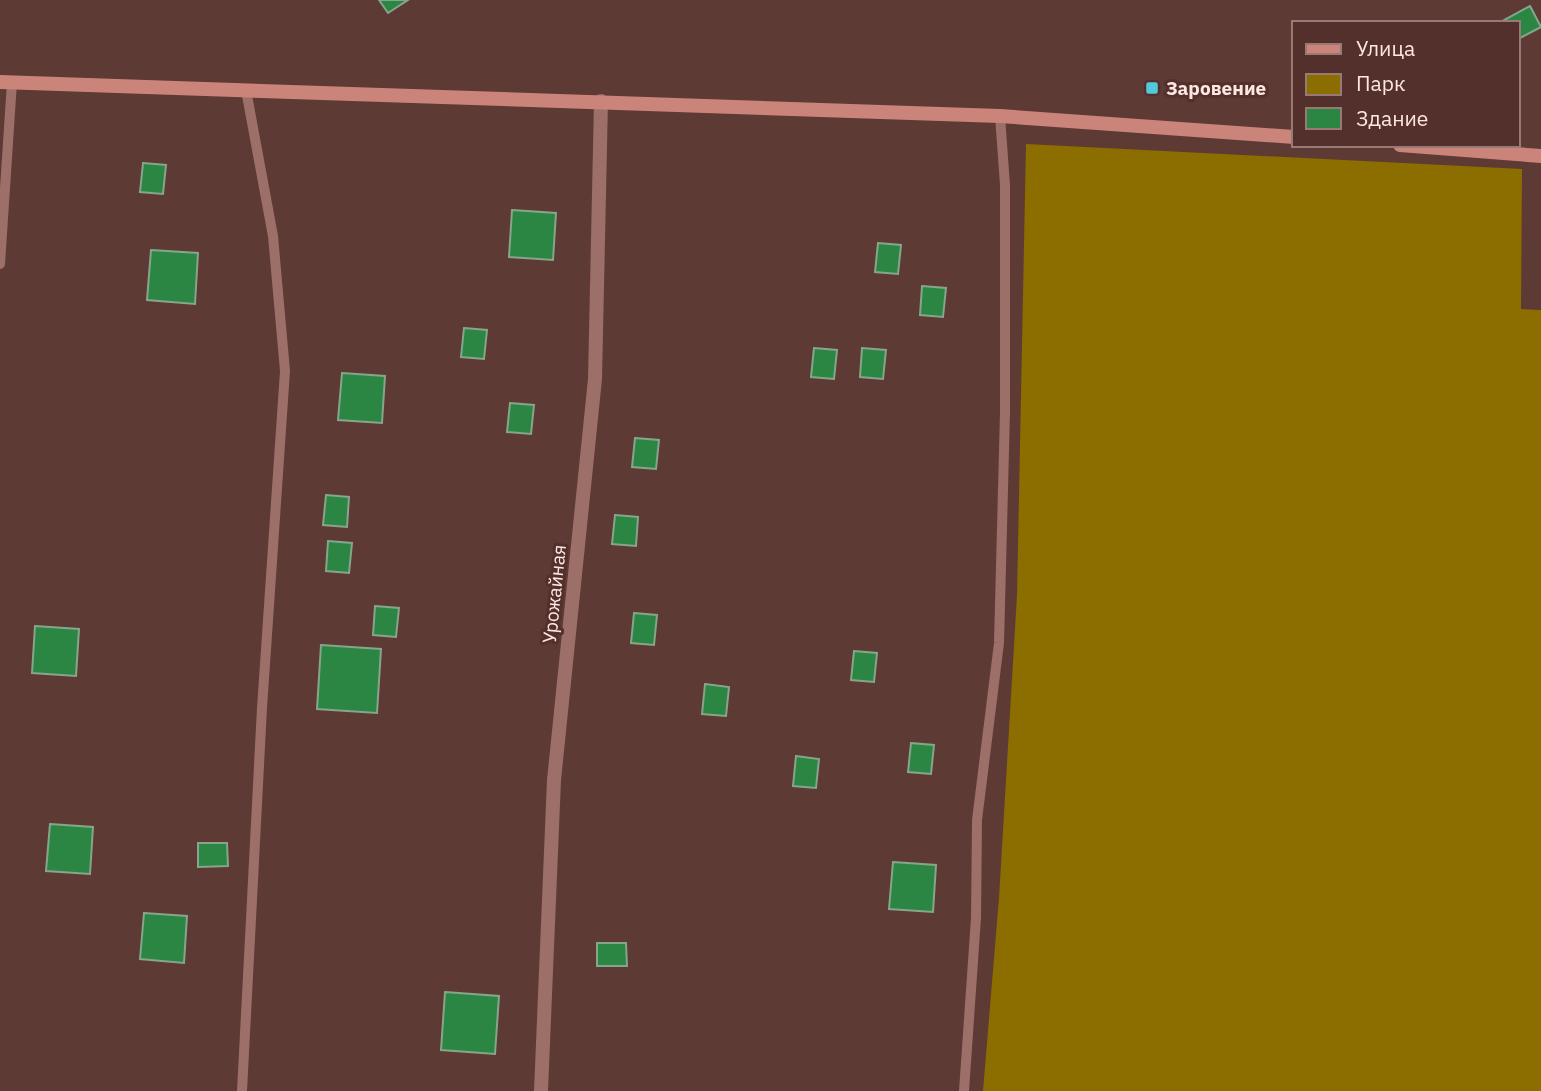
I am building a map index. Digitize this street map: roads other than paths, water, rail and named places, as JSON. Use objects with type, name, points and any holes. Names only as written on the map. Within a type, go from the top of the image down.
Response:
[{"type":"street","points":[[6,82],[1000,116],[1292,137]]},
{"type":"street","name":"Урожайная","points":[[541,1091],[555,780],[595,379],[601,101]]},
{"type":"street","points":[[1426,147],[1541,156]]},
{"type":"lane","points":[[0,264],[6,82]]},
{"type":"lane","points":[[242,1091],[262,708],[285,371],[273,236],[246,90]]},
{"type":"lane","points":[[964,1091],[975,918],[977,820],[999,643],[1005,412],[1005,185],[1000,116]]},
{"type":"place","name":"Заровение","points":[[1152,88]]}]
